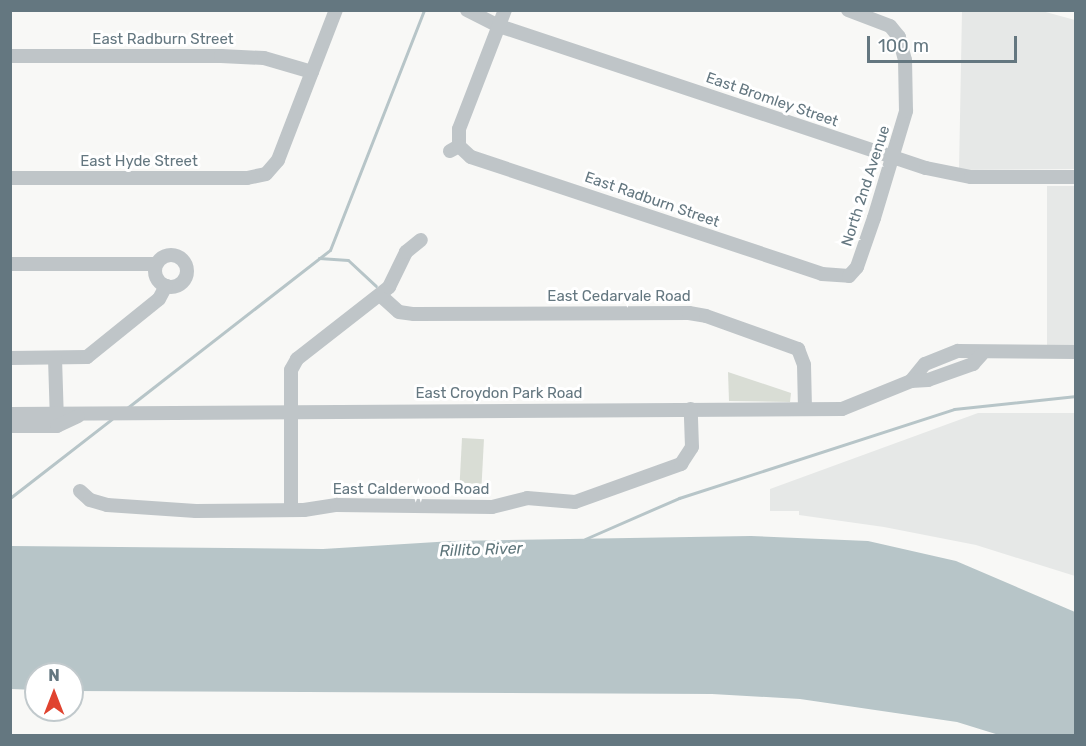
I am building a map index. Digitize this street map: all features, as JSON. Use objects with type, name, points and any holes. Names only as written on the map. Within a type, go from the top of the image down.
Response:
[{"type":"street","points":[[312,72],[336,10]]},
{"type":"street","name":"East Bromley Street","points":[[467,10],[499,26],[895,158],[971,177],[1076,177]]},
{"type":"street","points":[[499,26],[505,10]]},
{"type":"street","name":"North 2nd Avenue","points":[[848,10],[902,29],[906,111],[895,158],[857,267],[849,280]]},
{"type":"street","name":"East Radburn Street","points":[[499,26],[459,129],[455,148],[471,157],[822,274],[849,280]]},
{"type":"street","name":"East Radburn Street","points":[[10,56],[264,58],[312,72]]},
{"type":"street","name":"East Hyde Street","points":[[10,178],[247,178],[266,174],[278,160],[312,72]]},
{"type":"street","points":[[291,510],[289,411],[291,370],[297,359],[389,287],[406,252],[421,240]]},
{"type":"street","points":[[10,264],[156,264],[170,255],[184,262],[187,272],[183,281],[166,286],[159,298],[87,357],[10,358]]},
{"type":"street","points":[[156,264],[156,277],[166,286]]},
{"type":"street","name":"East Cedarvale Road","points":[[380,295],[399,312],[414,314],[689,312],[706,316],[798,349],[804,365],[805,409]]},
{"type":"street","name":"East Croydon Park Road","points":[[10,426],[87,414],[842,408],[911,381],[928,380],[973,364],[982,354],[1076,352]]},
{"type":"street","points":[[55,358],[57,420]]},
{"type":"street","name":"East Calderwood Road","points":[[80,491],[90,500],[125,507],[196,512],[291,510],[337,505],[492,507],[527,498],[562,503],[587,499],[681,464],[692,447],[691,409]]},
{"type":"street","name":"East Croydon Park Road","points":[[10,414],[57,420]]},
{"type":"shaded area","points":[[962,11],[1042,11],[1075,20],[1075,169],[959,170]]},
{"type":"shaded area","points":[[1047,186],[1075,186],[1075,346],[1047,346]]},
{"type":"shaded area","points":[[728,372],[791,393],[790,402],[729,401]]},
{"type":"shaded area","points":[[978,413],[1075,413],[1075,576],[976,545],[884,527],[799,515],[799,511],[770,511],[770,489]]},
{"type":"shaded area","points":[[462,438],[484,439],[482,484],[460,483]]},
{"type":"water","name":"Rillito River","points":[[751,536],[868,541],[956,561],[1075,612],[1075,735],[999,735],[957,722],[800,699],[712,694],[84,691],[84,662],[24,662],[24,690],[11,689],[11,546],[323,549],[453,541]]},
{"type":"waterway","points":[[127,408],[330,250],[424,10]]},
{"type":"waterway","points":[[319,258],[348,260],[376,286]]},
{"type":"waterway","points":[[585,539],[679,498],[954,409],[1076,396]]},
{"type":"waterway","points":[[10,498],[112,419]]}]
